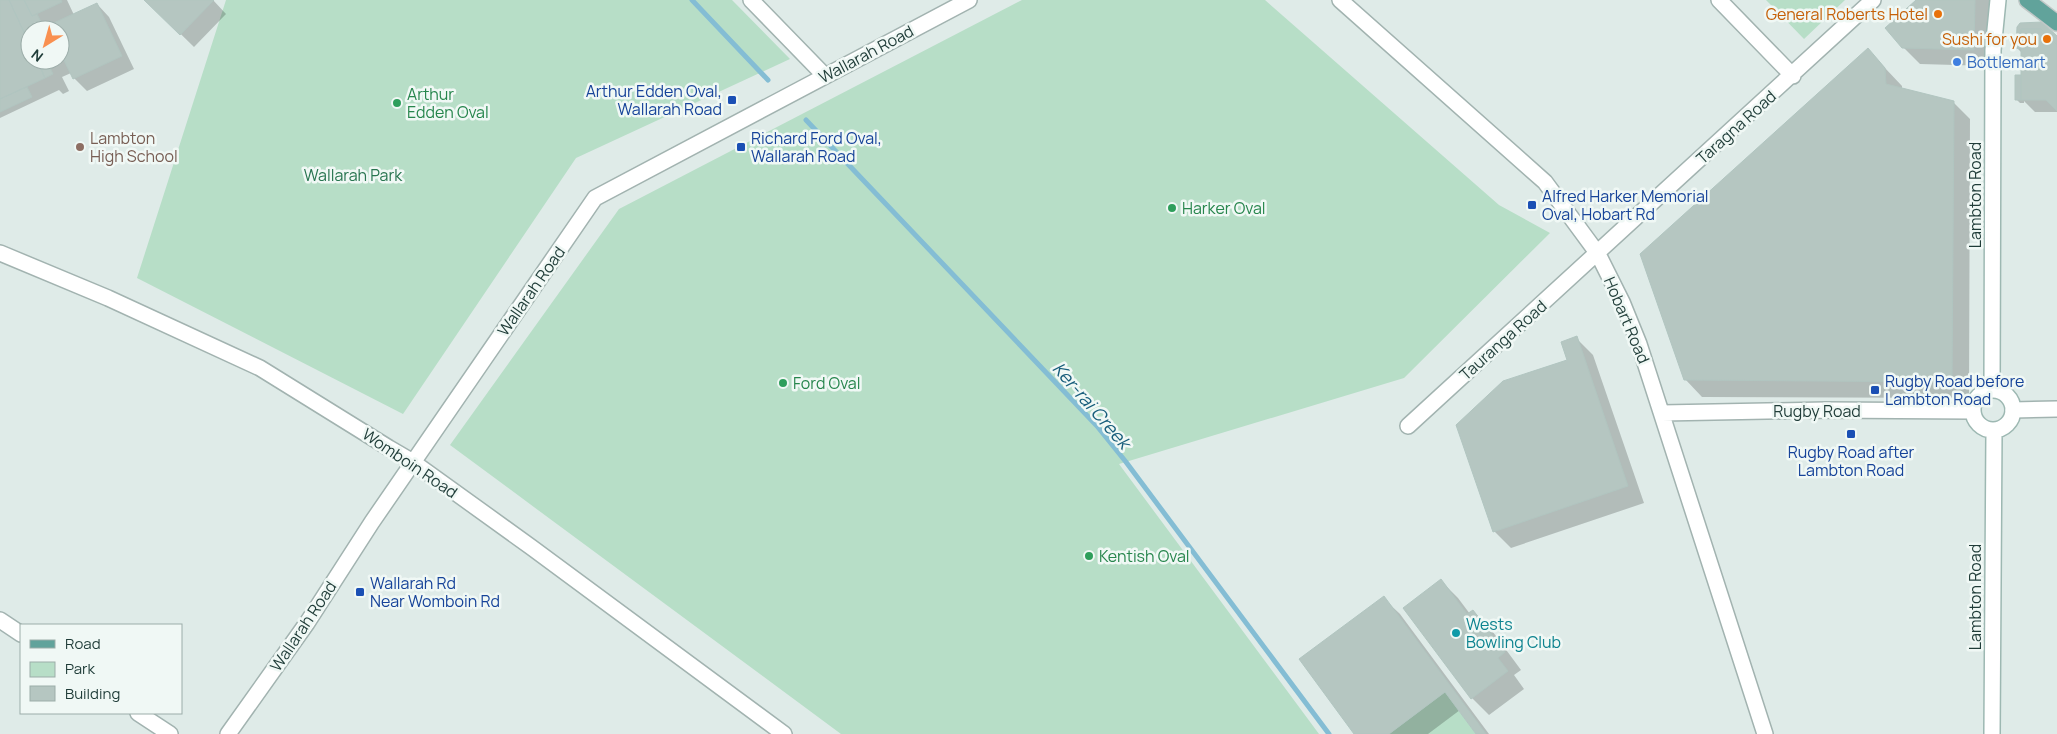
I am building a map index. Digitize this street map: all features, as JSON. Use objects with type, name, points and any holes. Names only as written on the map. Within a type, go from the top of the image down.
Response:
[{"type":"main road","points":[[2027,0],[2057,23]]},
{"type":"street","points":[[751,0],[825,76]]},
{"type":"street","name":"Wallarah Road","points":[[228,734],[307,623],[413,462],[595,198],[969,0]]},
{"type":"street","name":"Hobart Road","points":[[1340,0],[1545,182],[1598,254],[1639,344],[1765,734]]},
{"type":"street","points":[[1718,0],[1793,76]]},
{"type":"street","name":"Taragna Road","points":[[1598,254],[1793,76],[1873,0]]},
{"type":"street","name":"Lambton Road","points":[[1992,390],[1993,50],[1998,0]]},
{"type":"street","name":"Womboin Road","points":[[0,253],[108,298],[260,368],[413,462],[784,734]]},
{"type":"street","name":"Tauranga Road","points":[[1408,426],[1598,254]]},
{"type":"street","points":[[1987,390],[1992,390],[1998,390],[2007,395],[2013,410],[2008,424],[1994,431],[1979,426],[1973,417],[1972,411],[1978,396],[1987,390]]},
{"type":"street","name":"Rugby Road","points":[[1662,413],[1826,410],[1972,411]]},
{"type":"street","points":[[2013,410],[2057,410]]},
{"type":"street","name":"Lambton Road","points":[[1992,734],[1994,431]]},
{"type":"street","points":[[0,620],[20,633]]},
{"type":"street","points":[[140,714],[170,734]]},
{"type":"green space","name":"Wallarah Park","points":[[226,0],[732,0],[790,59],[576,158],[403,414],[137,278]]},
{"type":"green space","points":[[1022,0],[1265,0],[1499,205],[1550,233],[1404,378],[1119,464],[1319,734],[841,734],[450,445],[619,209]]},
{"type":"green space","points":[[1766,0],[1845,0],[1804,39]]},
{"type":"green space","points":[[1445,692],[1476,734],[1389,734]]},
{"type":"building","points":[[0,0],[9,0],[20,24],[20,70],[41,70],[45,78],[0,99]]},
{"type":"building","points":[[9,0],[24,0],[32,16],[37,14],[40,20],[20,20],[20,24]]},
{"type":"building","points":[[24,0],[61,0],[62,2],[32,16]]},
{"type":"building","points":[[144,0],[214,0],[180,35]]},
{"type":"building","name":"General Roberts Hotel","points":[[1916,0],[1975,0],[1974,50],[1902,48],[1885,28]]},
{"type":"building","points":[[97,3],[122,56],[73,79],[69,70],[70,20],[60,20]]},
{"type":"building","points":[[2042,22],[2057,36],[2057,45],[2041,29],[2021,29],[2021,49],[2016,48],[2017,27],[2020,23]]},
{"type":"building","points":[[2021,29],[2041,29],[2057,45],[2057,111],[2046,100],[2021,100]]},
{"type":"building","points":[[1868,48],[1885,68],[1886,84],[1954,101],[1952,382],[1684,380],[1640,254]]},
{"type":"building","points":[[41,70],[51,70],[53,74],[45,78]]},
{"type":"building","points":[[2015,75],[2021,75],[2021,100],[2015,100]]},
{"type":"building","points":[[27,87],[32,97],[0,112],[0,99]]},
{"type":"building","points":[[1577,336],[1628,486],[1493,532],[1456,425],[1503,381],[1567,360],[1561,342]]},
{"type":"building","name":"Wests Bowling Club","points":[[1441,579],[1467,614],[1473,610],[1505,652],[1498,658],[1508,671],[1471,699],[1403,608]]},
{"type":"building","points":[[1384,596],[1486,734],[1476,734],[1445,692],[1389,734],[1354,734],[1299,659]]},
{"type":"waterway","name":"Ker-rai Creek","points":[[692,0],[768,80]]},
{"type":"waterway","name":"Ker-rai Creek","points":[[806,120],[1097,426],[1126,462],[1329,734]]},
{"type":"place","name":"General Roberts Hotel","points":[[1938,14]]},
{"type":"place","name":"Sushi for you","points":[[2047,39]]},
{"type":"place","name":"Bottlemart","points":[[1957,62]]},
{"type":"place","name":"Arthur Edden Oval, Wallarah Road","points":[[732,100]]},
{"type":"place","name":"Arthur Edden Oval","points":[[397,103]]},
{"type":"place","name":"Lambton High School","points":[[80,147]]},
{"type":"place","name":"Richard Ford Oval, Wallarah Road","points":[[741,147]]},
{"type":"place","name":"Alfred Harker Memorial Oval, Hobart Rd","points":[[1532,205]]},
{"type":"place","name":"Harker Oval","points":[[1172,208]]},
{"type":"place","name":"Ford Oval","points":[[783,383]]},
{"type":"place","name":"Rugby Road before Lambton Road","points":[[1875,390]]},
{"type":"place","name":"Rugby Road after Lambton Road","points":[[1851,434]]},
{"type":"place","name":"Kentish Oval","points":[[1089,556]]},
{"type":"place","name":"Wallarah Rd Near Womboin Rd","points":[[360,592]]},
{"type":"place","name":"Wests Bowling Club","points":[[1456,633]]}]
